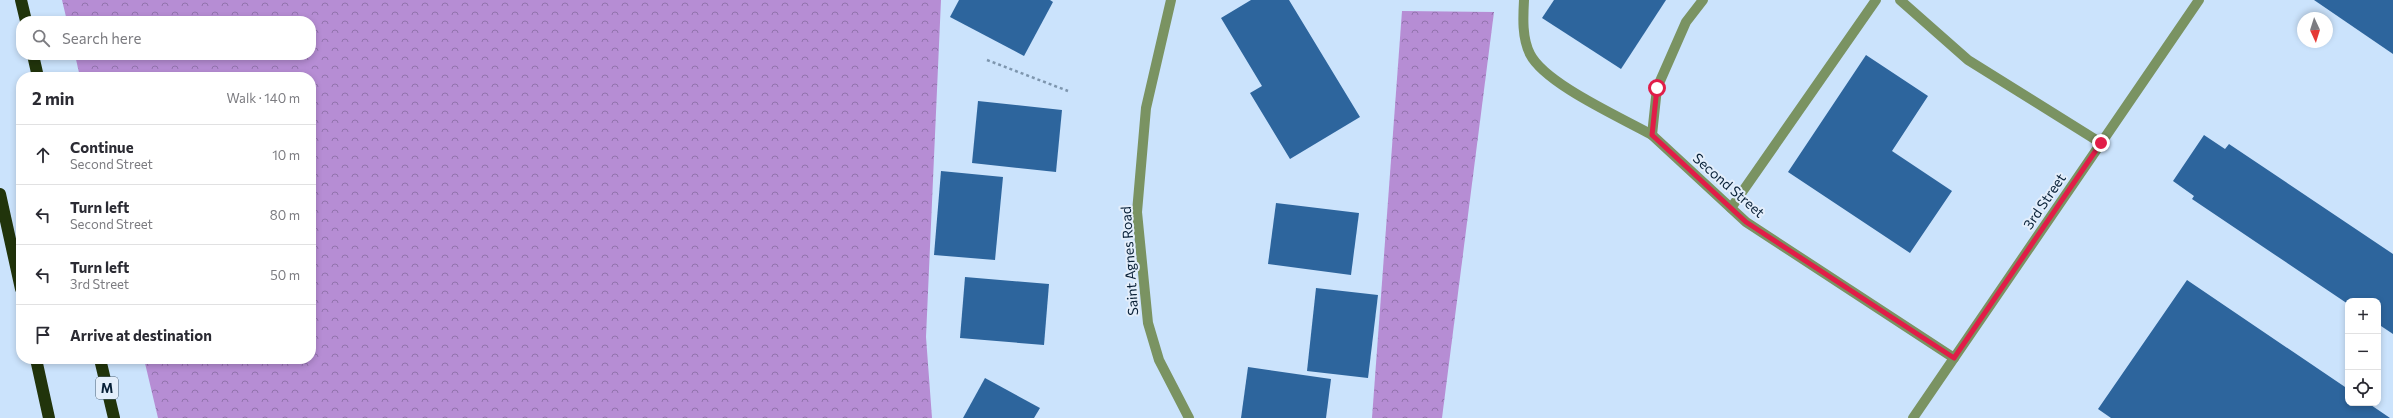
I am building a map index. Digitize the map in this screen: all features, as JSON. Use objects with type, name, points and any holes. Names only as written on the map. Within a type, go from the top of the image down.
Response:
[{"type":"highway","points":[[21,0],[25,16]]},
{"type":"highway","points":[[34,60],[37,72]]},
{"type":"highway","points":[[0,194],[16,266]]},
{"type":"highway","points":[[37,364],[49,418]]},
{"type":"highway","name":"M","points":[[101,364],[114,418]]},
{"type":"lane","name":"Saint Agnes Road","points":[[1171,0],[1146,108],[1137,212],[1148,323],[1159,360],[1189,418]]},
{"type":"lane","name":"Second Street","points":[[1524,0],[1522,24],[1530,55],[1548,75],[1652,135],[1746,222],[1954,358]]},
{"type":"lane","points":[[1652,135],[1657,88],[1686,22],[1703,0]]},
{"type":"lane","points":[[1731,208],[1876,0]]},
{"type":"lane","points":[[1900,0],[1968,60],[2101,143]]},
{"type":"lane","name":"3rd Street","points":[[1913,418],[2199,0]]},
{"type":"path","points":[[987,60],[1068,91]]},
{"type":"green space","points":[[62,0],[941,0],[926,337],[932,418],[158,418],[145,364],[316,364],[316,72],[79,72],[76,60],[316,60],[316,16],[66,16]]},
{"type":"green space","points":[[1402,11],[1494,12],[1442,418],[1372,418]]},
{"type":"building","points":[[959,0],[1050,0],[1053,2],[1024,56],[950,17]]},
{"type":"building","points":[[1251,0],[1289,0],[1360,117],[1290,159],[1250,93],[1262,86],[1221,18]]},
{"type":"building","points":[[1554,0],[1666,0],[1621,69],[1542,18]]},
{"type":"building","points":[[2314,0],[2393,0],[2393,54],[2333,12]]},
{"type":"building","points":[[1866,55],[1928,96],[1892,151],[1952,191],[1910,253],[1788,172]]},
{"type":"building","points":[[978,101],[1062,110],[1056,172],[972,163]]},
{"type":"building","points":[[2204,135],[2225,149],[2229,144],[2393,254],[2393,334],[2381,326],[2381,298],[2345,298],[2345,302],[2192,199],[2194,196],[2173,181]]},
{"type":"building","points":[[941,171],[1003,177],[995,260],[934,255]]},
{"type":"building","points":[[1276,203],[1359,213],[1351,275],[1268,264]]},
{"type":"building","points":[[965,277],[1049,284],[1044,345],[960,338]]},
{"type":"building","points":[[2187,280],[2345,387],[2345,406],[2372,406],[2390,418],[2111,418],[2098,409]]},
{"type":"building","points":[[1316,288],[1378,295],[1368,378],[1307,371]]},
{"type":"building","points":[[1248,367],[1331,379],[1326,418],[1241,418]]},
{"type":"building","points":[[985,378],[1040,408],[1034,418],[963,418]]},
{"type":"route","points":[[1657,88],[1652,135],[1746,222],[1954,358],[2101,143]]}]
